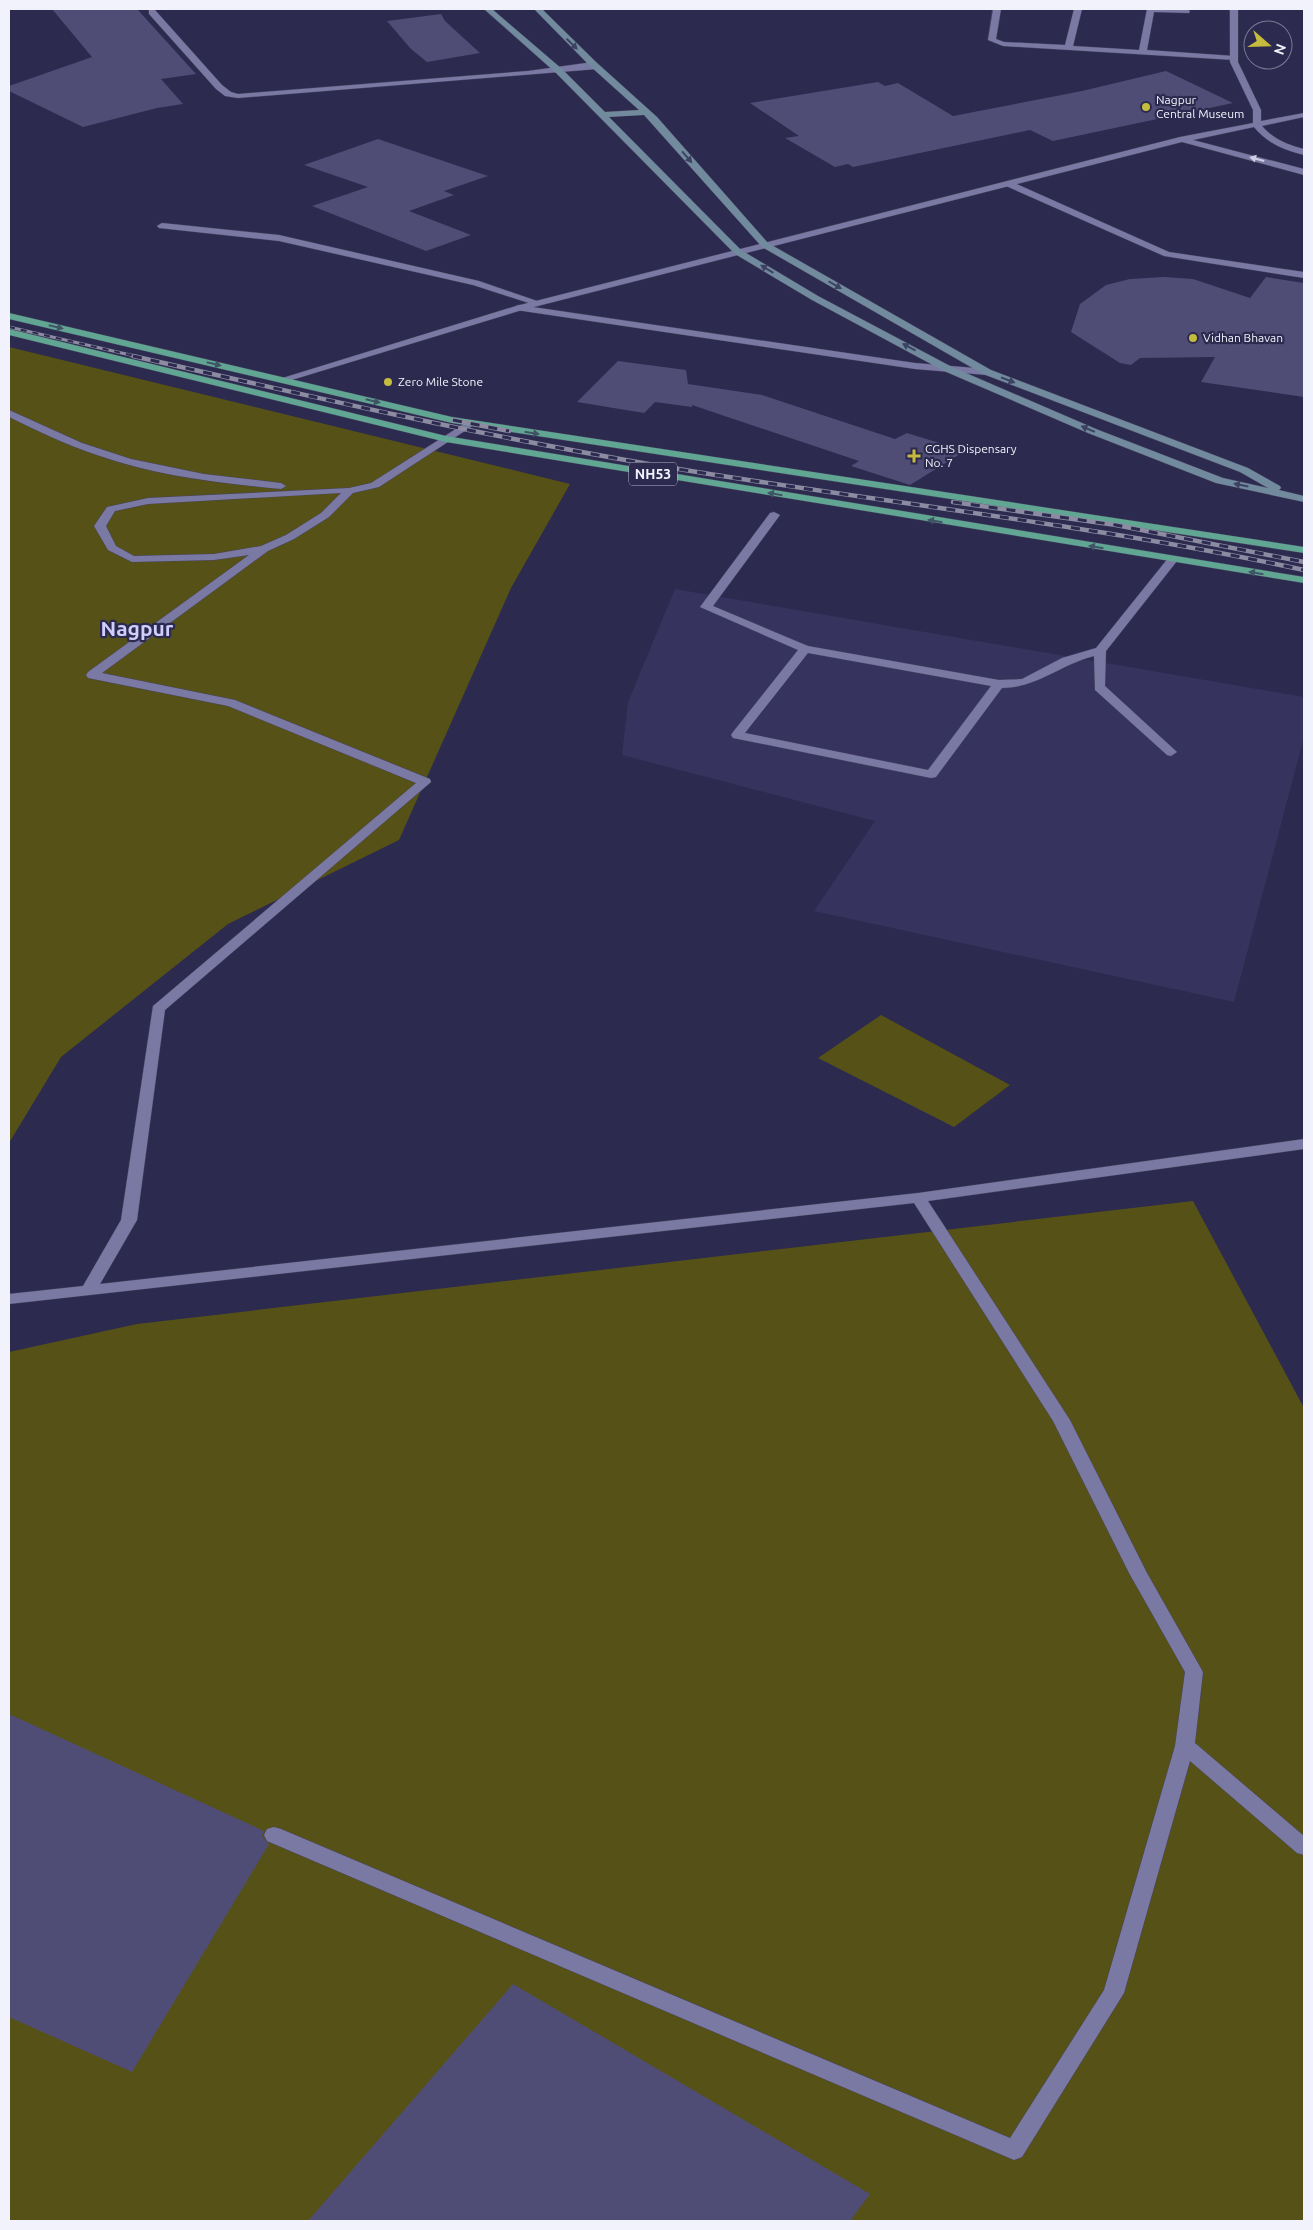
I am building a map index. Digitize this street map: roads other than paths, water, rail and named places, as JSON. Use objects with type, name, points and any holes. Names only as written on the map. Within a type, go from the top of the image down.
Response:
[{"type":"highway","name":"NH53","points":[[9,316],[470,423],[1304,550]]},
{"type":"highway","name":"NH53","points":[[9,332],[446,439],[1304,580]]},
{"type":"main road","points":[[488,9],[558,70],[738,252],[816,298],[948,369],[1092,431],[1220,481],[1304,499]]},
{"type":"main road","points":[[538,9],[595,66],[645,112],[765,245],[987,372],[1244,470],[1288,495]]},
{"type":"main road","points":[[602,115],[645,112]]},
{"type":"street","points":[[997,9],[992,40],[1003,44],[1234,58]]},
{"type":"street","points":[[1068,48],[1078,9]]},
{"type":"street","points":[[1142,53],[1151,9],[1186,11]]},
{"type":"street","points":[[1234,9],[1234,58],[1257,110],[1258,125],[1266,136],[1288,148],[1304,152]]},
{"type":"street","points":[[152,12],[219,87],[228,94],[238,96],[532,73],[595,66]]},
{"type":"street","points":[[281,380],[538,303],[1183,139],[1304,114]]},
{"type":"street","points":[[1183,139],[1304,172]]},
{"type":"street","points":[[1009,184],[1167,254],[1304,275]]},
{"type":"street","points":[[162,226],[279,238],[476,283],[538,303]]},
{"type":"street","points":[[519,308],[914,366],[987,372]]},
{"type":"street","points":[[9,413],[77,445],[134,463],[231,482],[349,491],[375,485],[470,423]]},
{"type":"street","points":[[264,549],[214,557],[132,559],[112,548],[100,526],[112,509],[148,501],[337,490]]},
{"type":"street","points":[[88,1290],[129,1220],[158,1010],[425,782],[231,703],[92,675],[264,549],[290,537],[325,515],[349,491]]},
{"type":"street","points":[[774,515],[706,607],[805,649],[999,684],[1018,685],[1063,662],[1100,651],[1174,559]]},
{"type":"street","points":[[805,649],[737,735],[930,774],[999,684]]},
{"type":"street","points":[[1100,651],[1100,687],[1111,699],[1150,730],[1171,752]]},
{"type":"street","points":[[9,1299],[918,1198],[1304,1144]]},
{"type":"street","points":[[274,1835],[1014,2150],[1114,1993],[1186,1746],[1194,1672],[1138,1573],[1061,1420],[918,1198]]},
{"type":"street","points":[[1186,1746],[1304,1847]]},
{"type":"railway","points":[[9,327],[139,357]]},
{"type":"railway","points":[[133,356],[396,415],[528,442],[741,479],[1144,539],[1304,570]]},
{"type":"railway","points":[[453,420],[509,431]]},
{"type":"railway","points":[[953,502],[1116,525],[1304,562]]},
{"type":"place","name":"Nagpur Central Museum","points":[[1146,107]]},
{"type":"place","name":"Vidhan Bhavan","points":[[1193,338]]},
{"type":"place","name":"Zero Mile Stone","points":[[388,382]]},
{"type":"place","name":"CGHS Dispensary No. 7","points":[[914,456]]},
{"type":"district","name":"Nagpur","points":[[137,629]]}]
